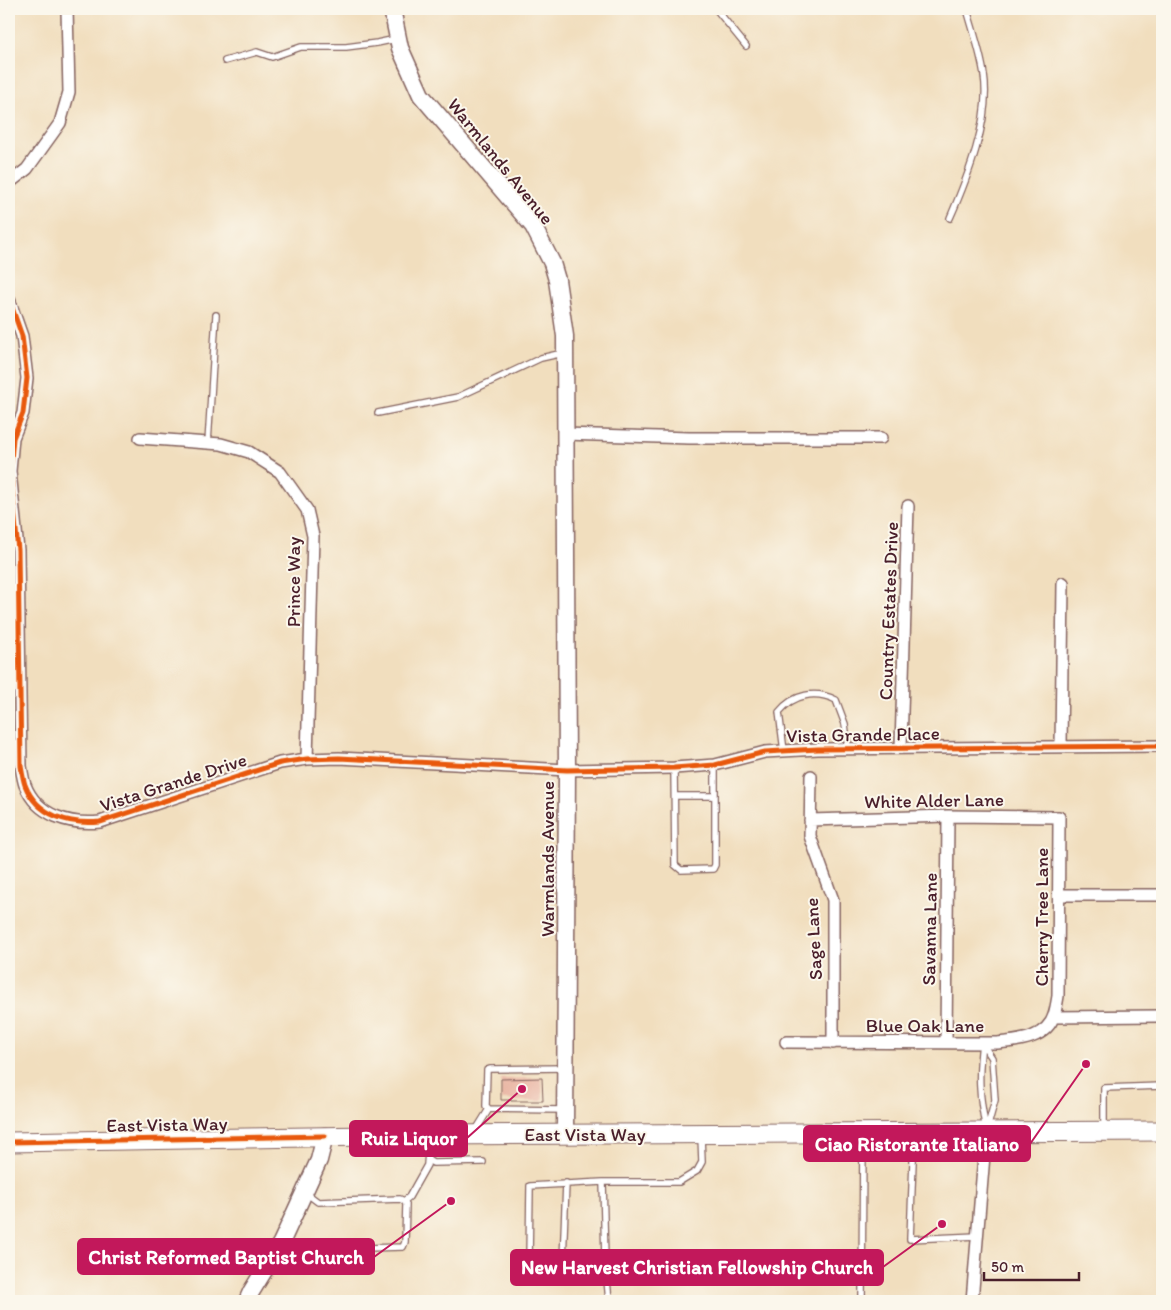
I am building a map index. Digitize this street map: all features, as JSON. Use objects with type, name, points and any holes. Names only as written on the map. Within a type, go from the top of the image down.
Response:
[{"type":"main road","name":"East Vista Way","points":[[9,1142],[474,1134],[1162,1131]]},
{"type":"street","points":[[9,183],[35,159],[60,123],[69,92],[67,9]]},
{"type":"street","name":"Warmlands Avenue","points":[[392,9],[400,48],[421,95],[533,226],[552,262],[557,280],[566,336],[566,1134]]},
{"type":"street","name":"Vista Grande Drive","points":[[9,299],[22,336],[27,378],[23,413],[13,438],[10,471],[18,550],[21,766],[26,786],[38,806],[66,821],[83,824],[100,822],[280,763],[307,759],[339,758],[567,770]]},
{"type":"street","points":[[565,434],[689,438],[881,438]]},
{"type":"street","name":"Prince Way","points":[[140,438],[221,444],[249,452],[280,472],[307,510],[313,536],[307,759]]},
{"type":"street","name":"Country Estates Drive","points":[[901,748],[908,506]]},
{"type":"street","points":[[1062,746],[1063,583]]},
{"type":"street","name":"Vista Grande Place","points":[[567,770],[674,768],[715,765],[765,752],[848,748],[1162,746]]},
{"type":"street","name":"Sage Lane","points":[[811,776],[810,836],[833,900],[833,1042]]},
{"type":"street","name":"White Alder Lane","points":[[810,820],[948,816],[1059,817]]},
{"type":"street","name":"Savanna Lane","points":[[946,1043],[948,816]]},
{"type":"street","name":"Cherry Tree Lane","points":[[1054,1017],[1058,996],[1059,817]]},
{"type":"street","points":[[1059,894],[1158,896]]},
{"type":"street","points":[[1054,1017],[1159,1016]]},
{"type":"street","name":"Blue Oak Lane","points":[[786,1042],[982,1043],[1027,1040],[1045,1029],[1054,1017]]},
{"type":"street","points":[[972,1301],[986,1131]]},
{"type":"street","points":[[247,1301],[281,1244],[320,1160],[325,1136]]},
{"type":"lane","points":[[716,9],[746,46]]},
{"type":"lane","points":[[950,218],[970,169],[979,139],[984,106],[984,76],[967,9]]},
{"type":"lane","points":[[225,60],[257,52],[272,57],[301,47],[346,47],[377,44],[398,39]]},
{"type":"lane","points":[[208,443],[216,315]]},
{"type":"lane","points":[[378,413],[458,397],[541,358],[566,353]]},
{"type":"lane","points":[[784,751],[779,712],[795,697],[806,695],[829,697],[836,700],[845,724],[848,748]]},
{"type":"lane","points":[[674,768],[675,865],[681,870],[708,870],[713,869],[715,865],[715,765]]},
{"type":"lane","points":[[675,796],[715,796]]},
{"type":"lane","points":[[982,1043],[992,1058],[995,1100],[986,1131]]},
{"type":"lane","points":[[982,1043],[979,1068],[979,1096],[986,1131]]},
{"type":"lane","points":[[489,1109],[486,1106],[487,1070],[566,1068]]},
{"type":"lane","points":[[1104,1131],[1104,1088],[1162,1086]]},
{"type":"lane","points":[[489,1109],[566,1110]]},
{"type":"lane","points":[[474,1134],[489,1109]]},
{"type":"lane","points":[[914,1131],[910,1239],[978,1236]]},
{"type":"lane","points":[[862,1301],[863,1132]]},
{"type":"lane","points":[[605,1259],[530,1261],[530,1186],[603,1182],[679,1182],[696,1171],[702,1162],[700,1134]]},
{"type":"lane","points":[[305,1193],[318,1202],[404,1200],[409,1197],[425,1168],[428,1160],[429,1135]]},
{"type":"lane","points":[[428,1160],[432,1162],[483,1162]]},
{"type":"lane","points":[[603,1182],[608,1301]]},
{"type":"lane","points":[[563,1261],[566,1184]]},
{"type":"lane","points":[[281,1244],[292,1250],[403,1247],[406,1223],[406,1204],[404,1200]]},
{"type":"building","points":[[542,1078],[543,1101],[501,1100],[501,1079]]},
{"type":"cycle path","points":[[9,299],[22,336],[27,378],[23,413],[13,438],[10,471],[18,550],[21,766],[25,785],[30,796],[46,811],[66,820],[89,823],[100,822],[280,763],[307,759],[339,758],[567,770],[674,768],[715,765],[765,752],[818,749],[1162,746]]},
{"type":"cycle path","points":[[9,1142],[325,1136]]},
{"type":"place","name":"Ciao Ristorante Italiano","points":[[1086,1064]]},
{"type":"place","name":"Ruiz Liquor","points":[[522,1089]]},
{"type":"place","name":"Christ Reformed Baptist Church","points":[[451,1201]]},
{"type":"place","name":"New Harvest Christian Fellowship Church","points":[[942,1224]]}]
